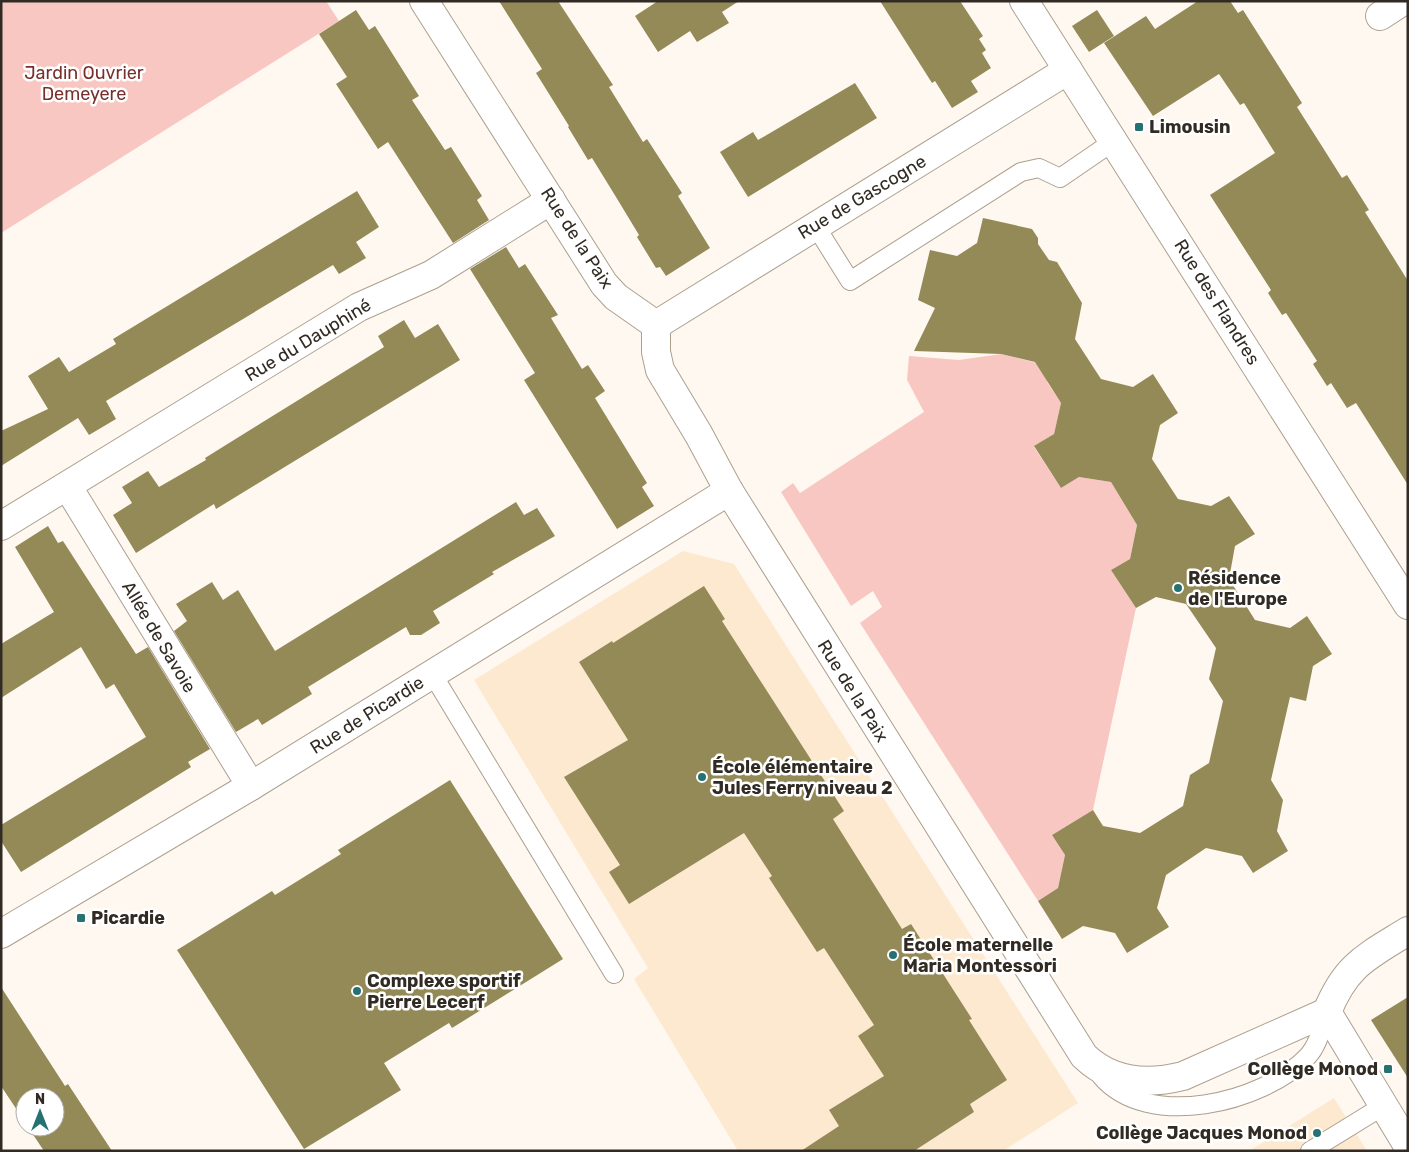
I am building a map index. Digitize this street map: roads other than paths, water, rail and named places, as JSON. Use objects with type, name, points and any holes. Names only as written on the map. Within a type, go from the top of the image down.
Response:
[{"type":"street","name":"Rue de la Paix","points":[[424,1],[604,284],[616,298],[656,325],[656,352],[660,370],[699,435],[729,491],[1084,1056],[1101,1070],[1120,1077],[1143,1081],[1169,1079],[1183,1076],[1327,1012]]},
{"type":"street","name":"Rue des Flandres","points":[[1024,1],[1408,605]]},
{"type":"street","points":[[1380,16],[1403,1]]},
{"type":"street","name":"Rue de Gascogne","points":[[656,325],[1068,70]]},
{"type":"street","name":"Rue du Dauphiné","points":[[1,526],[68,487],[359,307],[431,275],[551,200]]},
{"type":"street","name":"Allée de Savoie","points":[[68,487],[251,786]]},
{"type":"street","name":"Rue de Picardie","points":[[1,934],[251,786],[729,491]]},
{"type":"street","points":[[1408,931],[1360,960],[1337,988],[1327,1012],[1408,1146]]},
{"type":"lane","points":[[815,225],[850,281],[1021,172],[1040,168],[1060,178],[1114,141]]},
{"type":"lane","points":[[433,675],[614,974]]},
{"type":"lane","points":[[1084,1056],[1104,1080],[1118,1091],[1144,1102],[1172,1106],[1216,1103],[1243,1095],[1272,1081],[1300,1064],[1314,1048],[1327,1012]]},
{"type":"lane","points":[[1310,1151],[1383,1106]]},
{"type":"place","name":"Limousin","points":[[1139,127]]},
{"type":"place","name":"Résidence de l'Europe","points":[[1178,588]]},
{"type":"place","name":"École élémentaire Jules Ferry niveau 2","points":[[702,777]]},
{"type":"place","name":"Picardie","points":[[81,918]]},
{"type":"place","name":"École maternelle Maria Montessori","points":[[893,955]]},
{"type":"place","name":"Complexe sportif Pierre Lecerf","points":[[357,991]]},
{"type":"place","name":"Collège Monod","points":[[1388,1069]]},
{"type":"place","name":"Collège Jacques Monod","points":[[1317,1133]]},
{"type":"park label","name":"Jardin Ouvrier Demeyere","points":[[84,83]]}]
